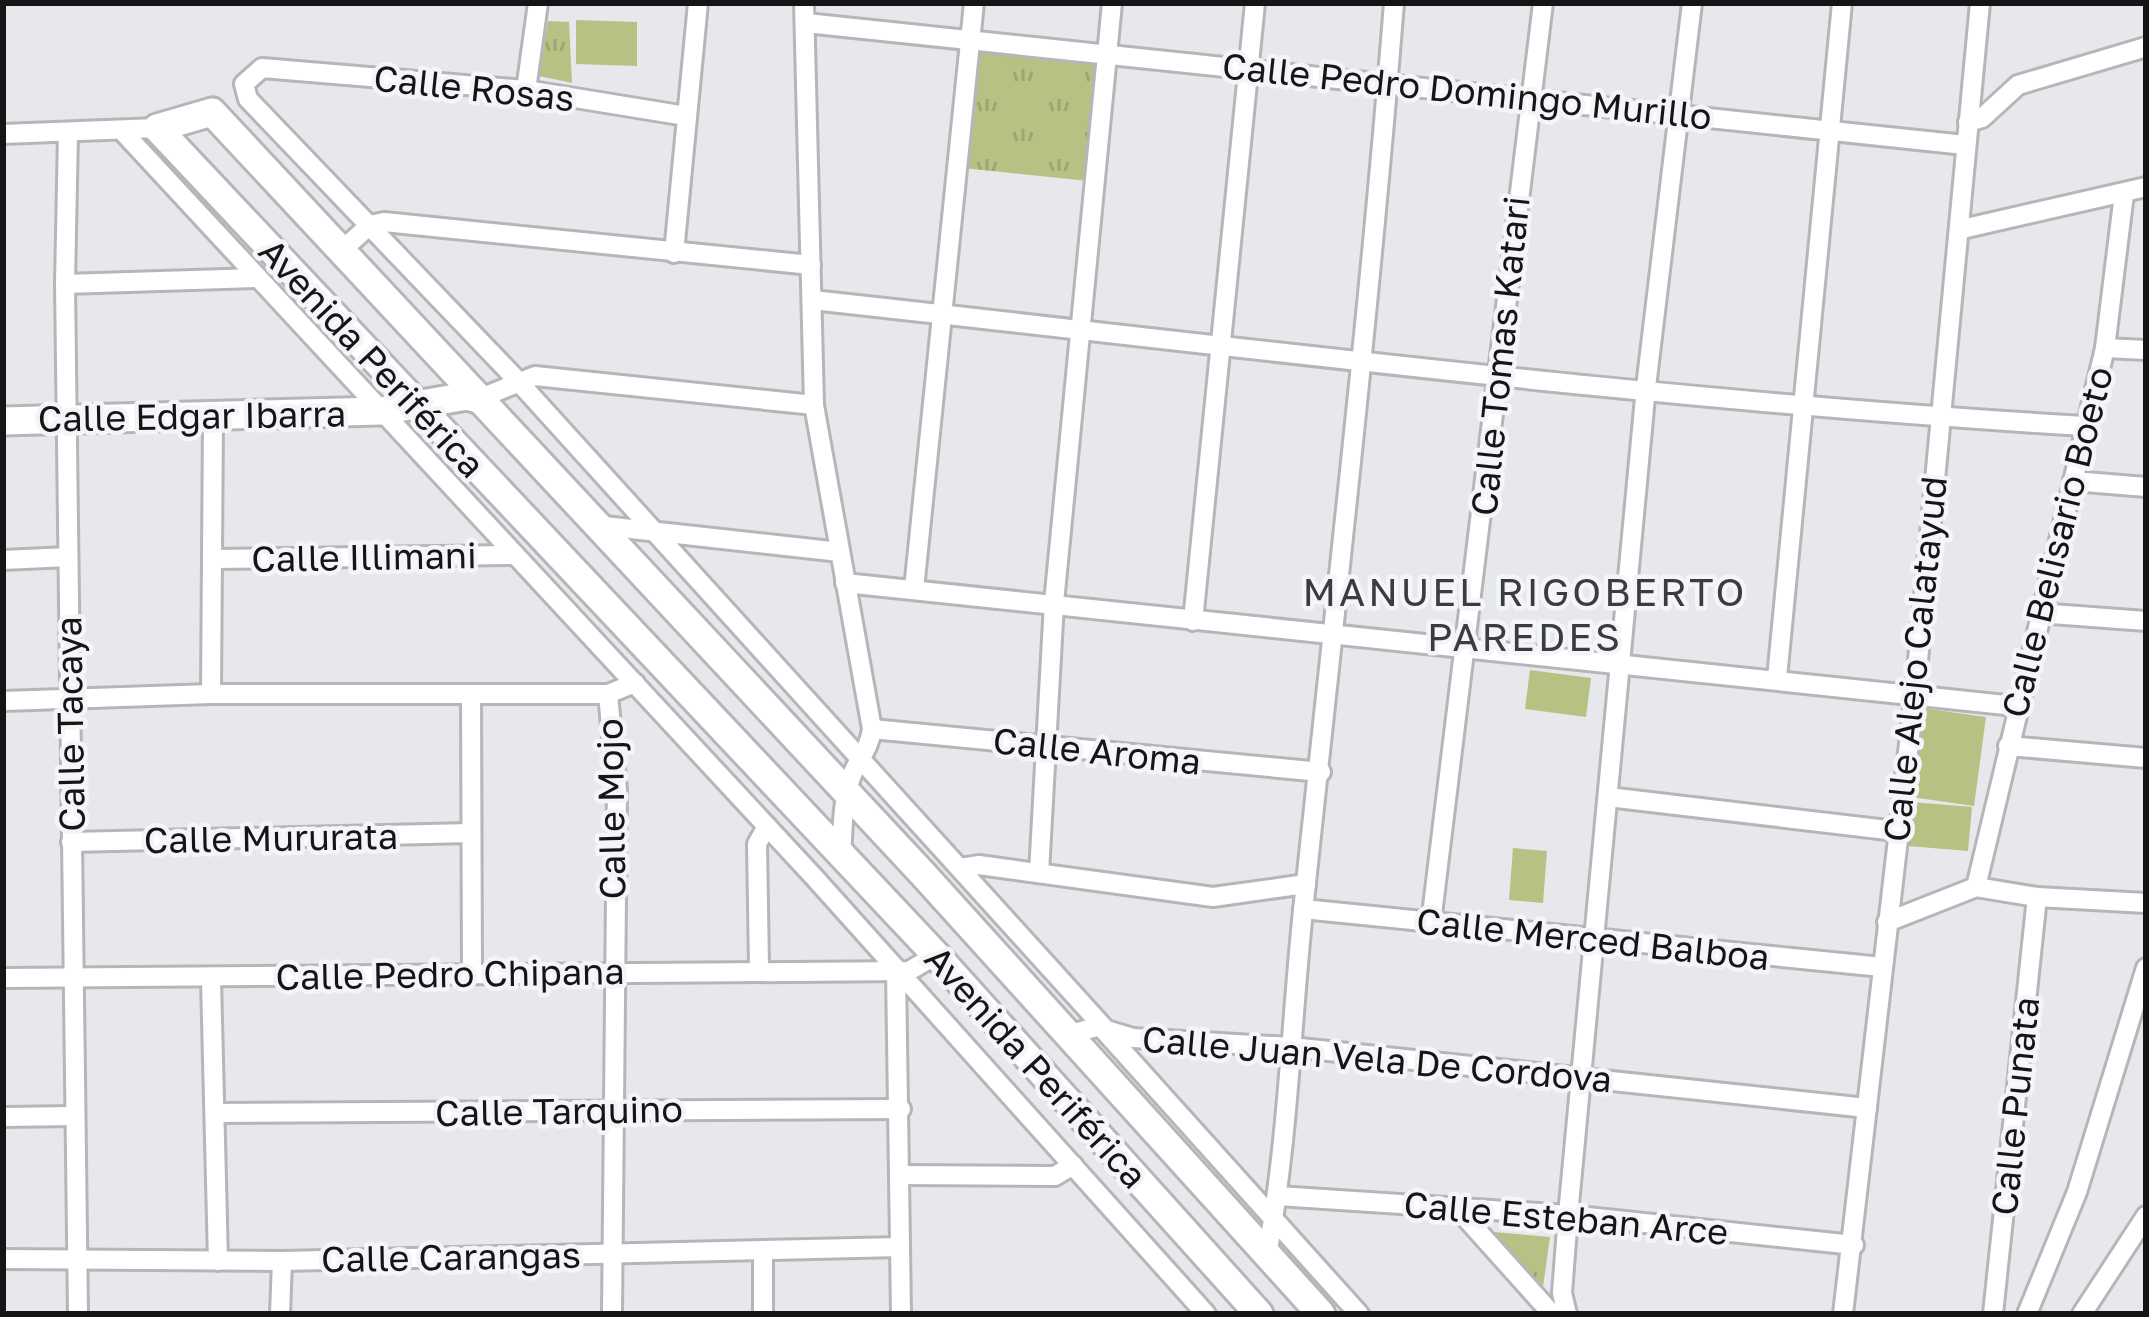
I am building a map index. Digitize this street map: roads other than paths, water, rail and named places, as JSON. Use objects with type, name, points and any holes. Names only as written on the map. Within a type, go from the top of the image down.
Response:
[{"type":"street","points":[[526,90],[538,3]]},
{"type":"street","points":[[674,253],[698,3]]},
{"type":"street","points":[[914,589],[974,3]]},
{"type":"street","points":[[1039,873],[1042,745],[1112,3]]},
{"type":"street","points":[[1192,621],[1255,3]]},
{"type":"street","points":[[1259,1314],[1278,1196],[1303,908],[1337,634],[1394,3]]},
{"type":"street","name":"Calle Tomas Katari","points":[[1431,923],[1543,3]]},
{"type":"street","points":[[1568,1314],[1562,1294],[1568,1215],[1646,387],[1692,3]]},
{"type":"street","points":[[1777,678],[1842,3]]},
{"type":"street","name":"Calle Alejo Calatayud","points":[[1843,1314],[1915,692],[1980,3]]},
{"type":"street","points":[[805,13],[814,404],[872,729],[868,753],[859,761],[846,796],[841,860]]},
{"type":"street","name":"Calle Pedro Domingo Murillo","points":[[805,13],[1107,56],[1676,111],[1965,146]]},
{"type":"street","points":[[1968,122],[1982,118],[2018,85],[2146,47]]},
{"type":"street","name":"Calle Rosas","points":[[262,68],[526,90],[686,116]]},
{"type":"street","name":"Calle Juan Vela De Cordova","points":[[262,68],[244,84],[248,99],[517,380],[1100,1026],[1133,1038],[1291,1047],[1867,1108]]},
{"type":"street","name":"Avenida Periférica","points":[[1259,1314],[936,955],[841,860],[157,128],[212,112],[1267,1255]]},
{"type":"street","points":[[3,134],[124,133],[157,128]]},
{"type":"street","name":"Calle Tacaya","points":[[68,133],[65,284],[78,1314]]},
{"type":"street","points":[[124,133],[767,826],[1206,1314]]},
{"type":"street","points":[[1962,229],[2146,188]]},
{"type":"street","name":"Calle Belisario Boeto","points":[[1976,887],[2015,706],[2105,348],[2124,194]]},
{"type":"street","points":[[341,251],[370,225],[392,222],[811,265]]},
{"type":"street","points":[[65,284],[258,278]]},
{"type":"street","points":[[812,300],[1360,364],[1646,387],[1800,406],[2085,426]]},
{"type":"street","points":[[2105,348],[2146,350]]},
{"type":"street","points":[[478,399],[517,380],[556,377],[814,404]]},
{"type":"street","name":"Calle Edgar Ibarra","points":[[3,421],[381,411],[418,408],[452,398],[478,399]]},
{"type":"street","points":[[211,694],[213,418]]},
{"type":"street","points":[[2073,481],[2146,487]]},
{"type":"street","points":[[595,525],[840,552]]},
{"type":"street","name":"Calle Illimani","points":[[215,559],[513,555]]},
{"type":"street","points":[[3,560],[68,557]]},
{"type":"street","points":[[845,583],[2015,706]]},
{"type":"street","points":[[2038,613],[2146,621]]},
{"type":"street","name":"Calle Mojo","points":[[612,1314],[616,790],[608,694],[635,683]]},
{"type":"street","points":[[3,701],[211,694],[608,694]]},
{"type":"street","points":[[471,695],[472,974]]},
{"type":"street","name":"Calle Aroma","points":[[872,729],[1322,772]]},
{"type":"street","points":[[2008,746],[2146,758]]},
{"type":"street","points":[[1608,797],[1896,831]]},
{"type":"street","points":[[759,968],[757,844],[767,826]]},
{"type":"street","name":"Calle Mururata","points":[[71,842],[471,833]]},
{"type":"street","points":[[960,868],[1039,873],[1213,897],[1306,884]]},
{"type":"street","points":[[1887,922],[1976,887],[2037,897],[2146,903]]},
{"type":"street","name":"Calle Punata","points":[[1993,1314],[2037,897]]},
{"type":"street","name":"Calle Merced Balboa","points":[[1303,908],[1882,967]]},
{"type":"street","points":[[896,970],[909,971],[936,955]]},
{"type":"street","points":[[2027,1314],[2077,1192],[2137,1020],[2146,968]]},
{"type":"street","points":[[896,970],[902,1108],[901,1314]]},
{"type":"street","name":"Calle Pedro Chipana","points":[[3,978],[896,970]]},
{"type":"street","points":[[211,979],[218,1261]]},
{"type":"street","points":[[1067,1035],[1100,1026],[1359,1314]]},
{"type":"street","name":"Calle Tarquino","points":[[216,1113],[902,1108]]},
{"type":"street","points":[[3,1117],[74,1116]]},
{"type":"street","points":[[901,1175],[1055,1176],[1073,1165]]},
{"type":"street","name":"Calle Esteban Arce","points":[[1278,1196],[1568,1215],[1854,1245]]},
{"type":"street","points":[[1457,1208],[1552,1314]]},
{"type":"street","points":[[2082,1314],[2146,1216]]},
{"type":"street","name":"Calle Carangas","points":[[3,1259],[282,1261],[900,1247]]},
{"type":"street","points":[[763,1250],[763,1314]]},
{"type":"street","points":[[1267,1255],[1321,1314]]},
{"type":"street","points":[[280,1314],[282,1261]]},
{"type":"district","name":"MANUEL RIGOBERTO PAREDES","points":[[1525,614]]}]
